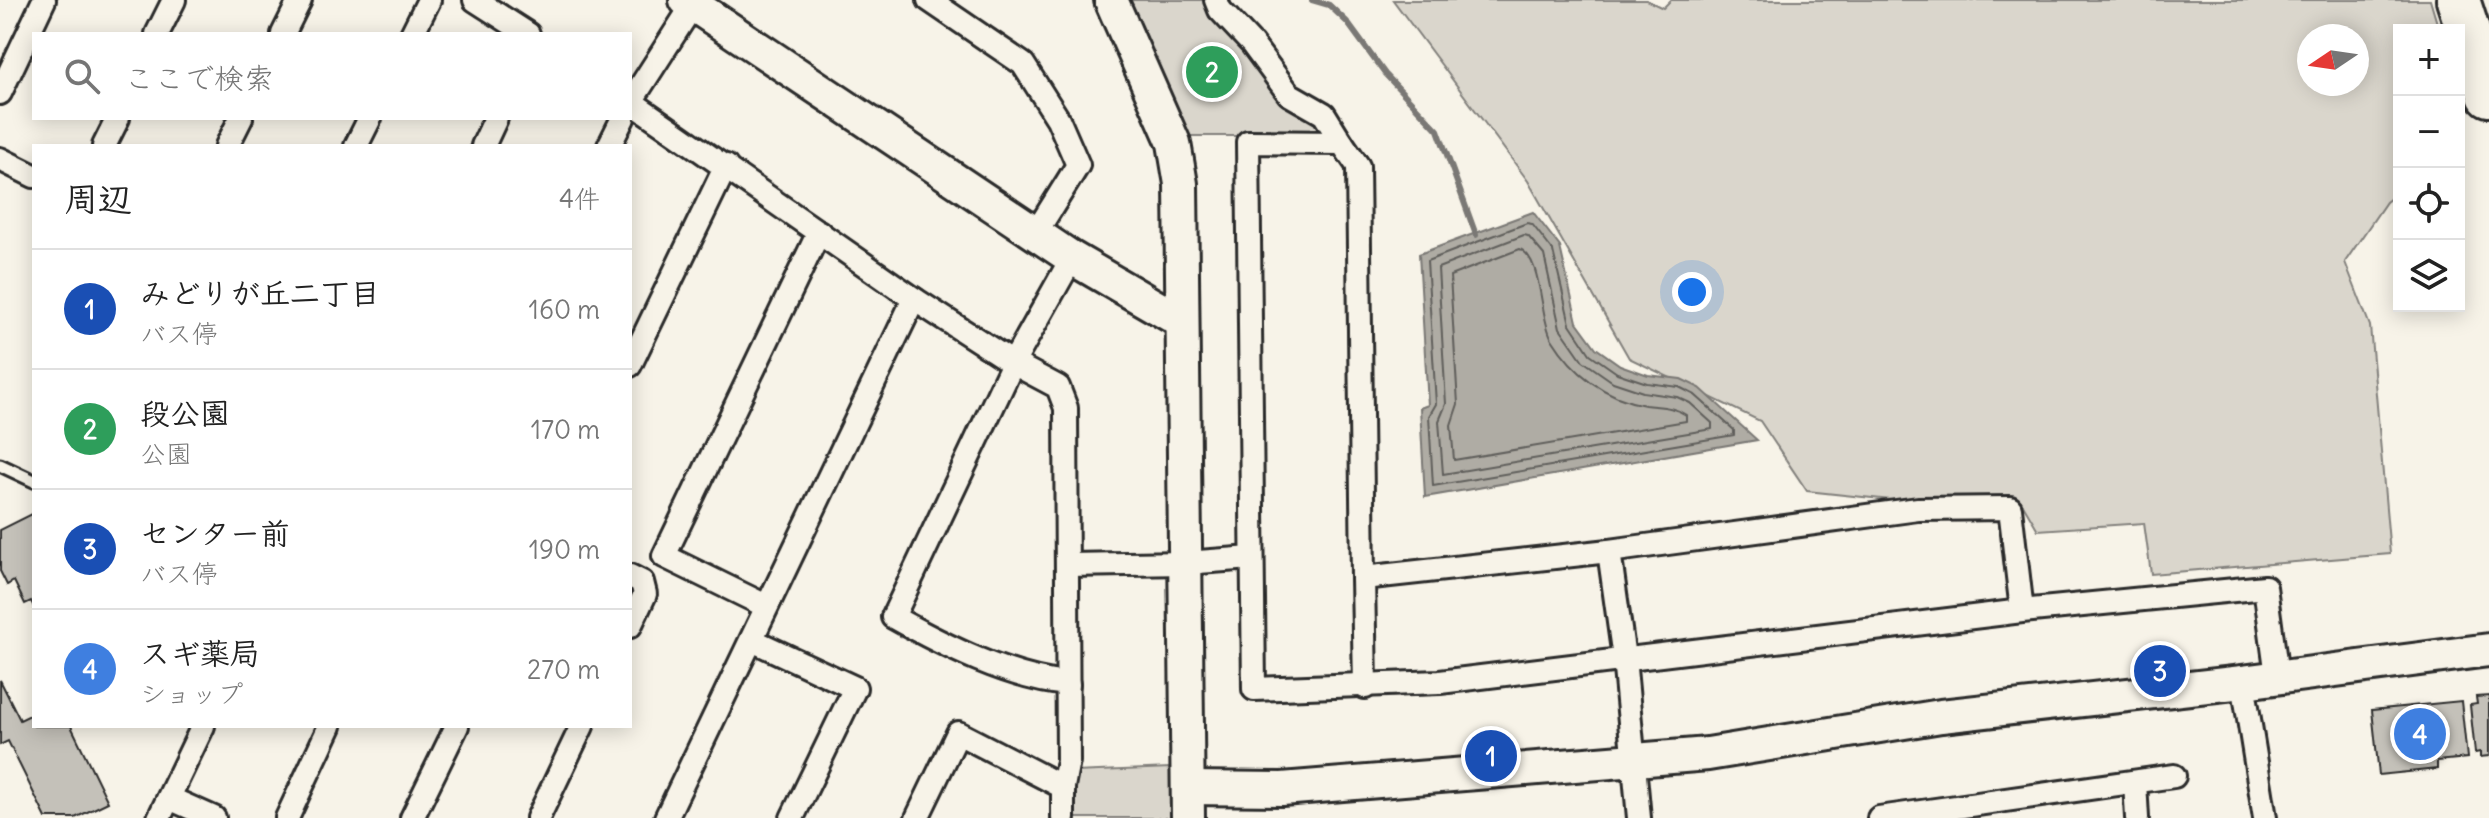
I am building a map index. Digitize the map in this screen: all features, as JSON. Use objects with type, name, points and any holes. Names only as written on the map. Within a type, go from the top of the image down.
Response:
[{"type":"highway","points":[[2458,0],[2489,95]]},
{"type":"street","points":[[0,93],[44,0]]},
{"type":"street","points":[[158,32],[174,0]]},
{"type":"street","points":[[284,32],[300,0]]},
{"type":"street","points":[[413,32],[429,0]]},
{"type":"street","points":[[475,0],[525,32]]},
{"type":"street","points":[[929,0],[1023,64],[1058,119],[1078,165],[1035,234]]},
{"type":"street","points":[[1111,0],[1174,143],[1181,184],[1188,803],[1311,787],[1735,750],[1941,716],[2489,650]]},
{"type":"street","points":[[1216,0],[1220,10],[1252,44],[1289,94],[1324,114],[1358,166],[1365,687]]},
{"type":"street","points":[[632,99],[692,2],[1035,234],[1182,322]]},
{"type":"street","points":[[632,103],[914,299],[1013,363],[1058,387],[1066,408],[1068,565],[1068,761],[1063,787],[1063,818]]},
{"type":"street","points":[[105,144],[117,120]]},
{"type":"street","points":[[228,144],[240,120]]},
{"type":"street","points":[[357,144],[369,120]]},
{"type":"street","points":[[484,144],[495,120]]},
{"type":"street","points":[[610,144],[622,120]]},
{"type":"street","points":[[1342,143],[1248,142],[1254,689],[1440,682],[2022,611],[2265,587],[2277,676]]},
{"type":"street","points":[[0,159],[32,175]]},
{"type":"street","points":[[632,361],[726,166]]},
{"type":"street","points":[[766,606],[664,556],[819,232]]},
{"type":"street","points":[[1068,684],[1044,682],[941,644],[893,617],[1013,363],[1072,258]]},
{"type":"street","points":[[666,818],[914,299]]},
{"type":"street","points":[[1363,578],[1609,551],[1918,509],[2010,508],[2022,611]]},
{"type":"street","points":[[1609,551],[1624,658],[1639,818]]},
{"type":"street","points":[[1068,565],[1185,563],[1252,558]]},
{"type":"street","points":[[632,577],[642,582],[645,594],[632,622]]},
{"type":"street","points":[[752,640],[855,688],[792,818]]},
{"type":"street","points":[[2243,682],[2265,818]]},
{"type":"street","points":[[202,728],[164,808],[214,818]]},
{"type":"street","points":[[287,818],[329,728]]},
{"type":"street","points":[[412,818],[456,728]]},
{"type":"street","points":[[538,818],[581,728]]},
{"type":"street","points":[[917,818],[958,733],[1063,787]]},
{"type":"street","points":[[1881,818],[2011,809],[2174,776]]},
{"type":"street","points":[[2135,782],[2137,818]]},
{"type":"lane","points":[[0,465],[32,480]]},
{"type":"shaded area","points":[[1127,0],[1209,0],[1325,123],[1315,136],[1185,136]]},
{"type":"shaded area","points":[[1393,0],[1646,0],[1663,8],[1671,0],[2430,0],[2437,24],[2393,24],[2393,197],[2386,202],[2345,262],[2370,326],[2390,554],[2151,574],[2144,523],[2038,530],[2021,501],[1919,503],[1807,491],[1760,421],[1629,358],[1528,181]]},
{"type":"shaded area","points":[[1170,768],[1171,818],[1074,818],[1075,772]]},
{"type":"water","points":[[1533,212],[1560,247],[1577,322],[1596,348],[1620,365],[1648,375],[1681,379],[1700,388],[1757,440],[1425,497],[1420,408],[1428,405],[1419,254]]},
{"type":"building","points":[[32,514],[32,603],[25,604],[14,581],[7,585],[0,571],[0,530]]},
{"type":"building","points":[[0,680],[20,720],[32,714],[32,728],[72,728],[108,802],[75,818],[46,818],[8,741],[0,745]]},
{"type":"building","points":[[2489,696],[2489,756],[2480,757],[2480,752],[2475,753],[2470,705],[2477,704],[2476,697]]},
{"type":"building","points":[[2461,701],[2467,758],[2437,761],[2437,769],[2379,775],[2372,710]]},
{"type":"waterway","points":[[1312,0],[1329,5],[1347,22],[1385,74],[1438,130],[1476,235]]},
{"type":"place","name":"段公園","points":[[1212,72]]},
{"type":"place","name":"センター前","points":[[2160,671]]},
{"type":"place","name":"スギ薬局","points":[[2420,734]]},
{"type":"place","name":"みどりが丘二丁目","points":[[1491,756]]}]
